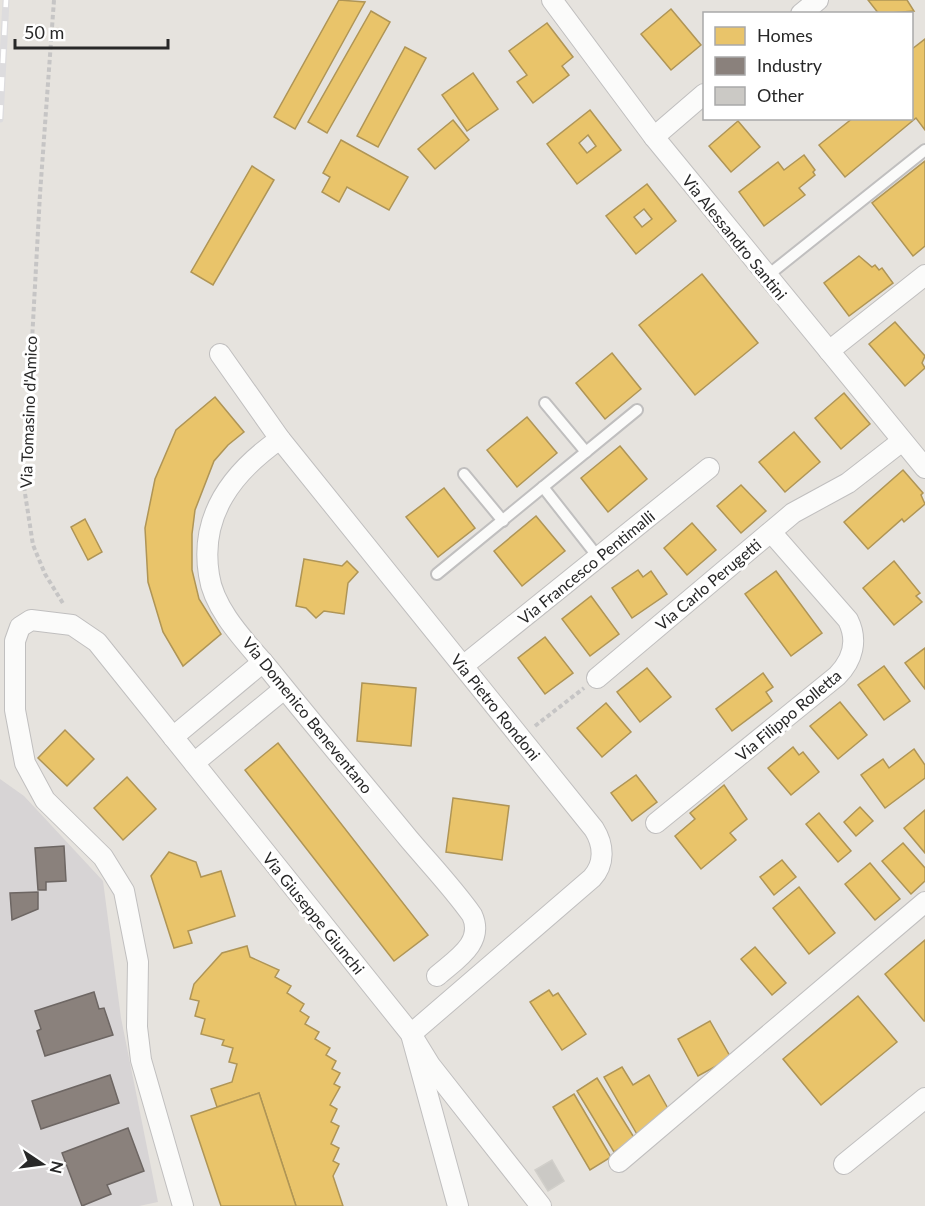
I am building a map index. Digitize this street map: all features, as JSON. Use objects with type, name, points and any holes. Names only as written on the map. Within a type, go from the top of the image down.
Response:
[{"type":"street","name":"Via Alessandro Santini","points":[[552,0],[654,137],[925,468]]},
{"type":"street","points":[[803,12],[818,0]]},
{"type":"street","points":[[654,137],[703,96]]},
{"type":"street","points":[[829,351],[925,275]]},
{"type":"street","name":"Via Pietro Rondoni","points":[[220,354],[280,439],[596,833],[602,849],[599,869],[588,882],[411,1034]]},
{"type":"street","name":"Via Domenico Beneventano","points":[[280,439],[254,457],[229,484],[217,507],[209,540],[208,576],[222,609],[263,663],[474,919],[476,930],[473,942],[437,976]]},
{"type":"street","name":"Via Carlo Perugetti","points":[[597,678],[800,508],[849,483],[902,441]]},
{"type":"street","name":"Via Francesco Pentimalli","points":[[463,666],[709,468]]},
{"type":"street","name":"Via Filippo Rolletta","points":[[656,823],[837,676],[850,659],[854,636],[848,620],[771,532]]},
{"type":"street","points":[[79,628],[64,623],[35,620],[27,621],[20,627],[15,641],[14,684],[18,733],[26,764],[39,793],[104,857],[124,891],[138,962],[137,1027],[141,1060],[183,1206]]},
{"type":"street","name":"Via Giuseppe Giunchi","points":[[79,628],[97,642],[411,1034],[430,1065],[541,1206]]},
{"type":"street","points":[[173,737],[263,663]]},
{"type":"street","points":[[194,763],[284,689]]},
{"type":"street","points":[[619,1162],[925,902]]},
{"type":"street","points":[[411,1034],[458,1206]]},
{"type":"street","points":[[844,1164],[925,1098]]},
{"type":"lane","points":[[767,276],[925,150]]},
{"type":"lane","points":[[545,403],[586,452]]},
{"type":"lane","points":[[437,574],[637,410]]},
{"type":"lane","points":[[464,474],[503,521]]},
{"type":"lane","points":[[543,487],[598,557]]},
{"type":"path","name":"Via Tomasino d'Amico","points":[[54,0],[40,194],[24,487],[33,545],[45,574],[79,628]]},
{"type":"path","points":[[520,737],[597,678]]},
{"type":"shaded area","points":[[0,779],[24,796],[103,881],[121,1018],[158,1202],[139,1206],[0,1206]]},
{"type":"building: Homes","points":[[339,0],[365,2],[295,129],[274,117]]},
{"type":"building: Homes","points":[[868,0],[907,0],[914,11],[902,12],[877,12]]},
{"type":"building: Homes","points":[[671,9],[701,45],[671,70],[641,34]]},
{"type":"building: Homes","points":[[371,11],[390,22],[327,133],[308,122]]},
{"type":"building: Homes","points":[[547,23],[573,57],[562,66],[569,75],[533,103],[517,82],[527,75],[509,51]]},
{"type":"building: Homes","points":[[925,39],[925,130],[916,118],[845,177],[819,145],[850,120],[913,120],[913,48]]},
{"type":"building: Homes","points":[[405,47],[426,58],[378,147],[357,136]]},
{"type":"building: Homes","points":[[473,73],[498,109],[467,131],[442,95]]},
{"type":"building: Homes","points":[[590,110],[621,150],[577,184],[547,144]],"holes":[[[588,135],[596,146],[587,153],[579,143]]]},
{"type":"building: Homes","points":[[453,120],[469,140],[435,169],[418,149]]},
{"type":"building: Homes","points":[[738,121],[760,147],[731,172],[709,146]]},
{"type":"building: Homes","points":[[341,140],[408,177],[389,210],[347,187],[339,202],[322,192],[330,177],[323,173]]},
{"type":"building: Homes","points":[[804,155],[815,170],[813,172],[815,175],[799,188],[805,195],[764,226],[739,192],[778,162],[784,170]]},
{"type":"building: Homes","points":[[925,161],[925,246],[913,256],[872,203]]},
{"type":"building: Homes","points":[[252,166],[274,180],[213,285],[191,272]]},
{"type":"building: Homes","points":[[647,184],[676,221],[636,254],[606,216]],"holes":[[[644,209],[652,219],[642,227],[634,217]]]},
{"type":"building: Homes","points":[[859,256],[872,267],[875,265],[879,270],[882,268],[893,283],[849,316],[824,283]]},
{"type":"building: Homes","points":[[702,274],[758,343],[695,395],[639,325]]},
{"type":"building: Homes","points":[[895,322],[925,356],[922,363],[925,368],[905,386],[869,344]]},
{"type":"building: Homes","points":[[612,353],[641,389],[605,419],[576,383]]},
{"type":"building: Homes","points":[[844,393],[870,424],[841,449],[815,418]]},
{"type":"building: Homes","points":[[215,397],[244,432],[214,461],[195,510],[192,534],[192,570],[199,599],[221,634],[183,666],[163,632],[148,582],[145,528],[155,479],[176,430]]},
{"type":"building: Homes","points":[[527,417],[557,453],[517,487],[487,450]]},
{"type":"building: Homes","points":[[794,432],[820,462],[785,492],[759,462]]},
{"type":"building: Homes","points":[[620,446],[647,479],[608,512],[581,478]]},
{"type":"building: Homes","points":[[903,470],[923,493],[921,495],[925,504],[904,522],[902,519],[868,549],[844,522]]},
{"type":"building: Homes","points":[[741,485],[766,511],[741,533],[717,506]]},
{"type":"building: Homes","points":[[444,488],[475,528],[438,557],[406,517]]},
{"type":"building: Homes","points":[[536,516],[565,551],[522,586],[494,551]]},
{"type":"building: Homes","points":[[85,519],[102,552],[88,560],[71,527]]},
{"type":"building: Homes","points":[[692,523],[716,550],[687,575],[664,548]]},
{"type":"building: Homes","points":[[304,559],[342,566],[347,561],[358,572],[348,583],[344,614],[324,611],[316,618],[306,608],[296,606]]},
{"type":"building: Homes","points":[[894,561],[920,593],[916,596],[922,602],[894,625],[863,588]]},
{"type":"building: Homes","points":[[638,570],[643,577],[651,571],[667,594],[632,618],[612,588]]},
{"type":"building: Homes","points":[[776,571],[822,633],[791,656],[745,594]]},
{"type":"building: Homes","points":[[591,596],[619,634],[590,656],[562,619]]},
{"type":"building: Homes","points":[[545,637],[573,673],[545,694],[518,658]]},
{"type":"building: Homes","points":[[925,648],[925,689],[905,663]]},
{"type":"building: Homes","points":[[884,666],[910,701],[884,720],[858,685]]},
{"type":"building: Homes","points":[[647,668],[671,697],[640,722],[617,692]]},
{"type":"building: Homes","points":[[763,673],[773,687],[766,692],[772,701],[732,731],[716,709]]},
{"type":"building: Homes","points":[[362,683],[416,688],[411,746],[357,741]]},
{"type":"building: Homes","points":[[840,702],[867,735],[838,759],[810,726]]},
{"type":"building: Homes","points":[[606,703],[631,732],[602,757],[577,728]]},
{"type":"building: Homes","points":[[65,730],[94,759],[67,786],[38,758]]},
{"type":"building: Homes","points":[[278,743],[428,935],[394,961],[245,770]]},
{"type":"building: Homes","points":[[793,747],[799,755],[803,752],[819,772],[791,795],[768,768]]},
{"type":"building: Homes","points":[[914,749],[925,765],[925,778],[885,808],[861,775],[883,759],[889,768]]},
{"type":"building: Homes","points":[[636,775],[657,802],[632,821],[611,793]]},
{"type":"building: Homes","points":[[127,777],[156,809],[123,840],[94,808]]},
{"type":"building: Homes","points":[[724,785],[747,819],[730,833],[736,840],[701,869],[675,836],[695,819],[690,813]]},
{"type":"building: Homes","points":[[453,798],[509,806],[502,860],[446,852]]},
{"type":"building: Homes","points":[[860,807],[873,821],[856,836],[844,822]]},
{"type":"building: Homes","points":[[925,810],[925,853],[904,828]]},
{"type":"building: Homes","points":[[819,813],[851,851],[838,862],[806,824]]},
{"type":"building: Homes","points":[[903,843],[925,868],[925,881],[911,894],[882,861]]},
{"type":"building: Homes","points":[[169,852],[196,862],[201,877],[221,871],[235,916],[188,931],[192,943],[174,948],[151,876]]},
{"type":"building: Homes","points":[[782,860],[796,877],[774,895],[760,877]]},
{"type":"building: Homes","points":[[870,863],[900,899],[875,920],[845,884]]},
{"type":"building: Homes","points":[[799,887],[835,933],[809,954],[773,908]]},
{"type":"building: Homes","points":[[925,940],[925,1021],[924,1021],[885,974]]},
{"type":"building: Homes","points":[[247,946],[250,957],[279,970],[275,977],[291,986],[287,993],[304,1004],[300,1011],[309,1017],[305,1024],[319,1032],[315,1039],[330,1048],[326,1055],[336,1061],[332,1069],[340,1073],[334,1084],[340,1087],[330,1105],[337,1109],[331,1122],[339,1126],[331,1144],[339,1148],[333,1161],[339,1164],[333,1176],[343,1206],[296,1206],[259,1093],[217,1107],[211,1089],[232,1082],[237,1064],[229,1062],[233,1048],[222,1045],[224,1040],[201,1034],[205,1019],[195,1016],[199,1001],[190,999],[194,984],[222,953]]},
{"type":"building: Homes","points":[[755,947],[786,983],[772,995],[741,959]]},
{"type":"building: Homes","points":[[549,990],[553,996],[558,993],[586,1034],[562,1050],[530,1002]]},
{"type":"building: Homes","points":[[858,996],[897,1042],[821,1105],[783,1059]]},
{"type":"building: Homes","points":[[710,1021],[731,1058],[698,1076],[678,1039]]},
{"type":"building: Homes","points":[[622,1067],[633,1085],[649,1075],[670,1112],[638,1136],[604,1077]]},
{"type":"building: Homes","points":[[597,1078],[635,1139],[614,1152],[577,1091]]},
{"type":"building: Homes","points":[[259,1093],[296,1206],[221,1206],[191,1116]]},
{"type":"building: Homes","points":[[574,1094],[611,1157],[590,1170],[553,1107]]},
{"type":"building: Industry","points":[[64,846],[66,881],[46,882],[46,890],[38,890],[35,848]]},
{"type":"building: Industry","points":[[38,892],[38,909],[12,920],[10,893]]},
{"type":"building: Industry","points":[[94,992],[99,1009],[104,1008],[113,1035],[45,1056],[37,1031],[41,1029],[35,1011]]},
{"type":"building: Industry","points":[[110,1075],[119,1103],[41,1129],[32,1101]]},
{"type":"building: Industry","points":[[128,1128],[144,1171],[107,1185],[111,1194],[82,1206],[62,1153]]},
{"type":"building: Other","points":[[552,1160],[564,1181],[548,1191],[535,1170]]},
{"type":"railway","points":[[0,119],[6,0]]}]
